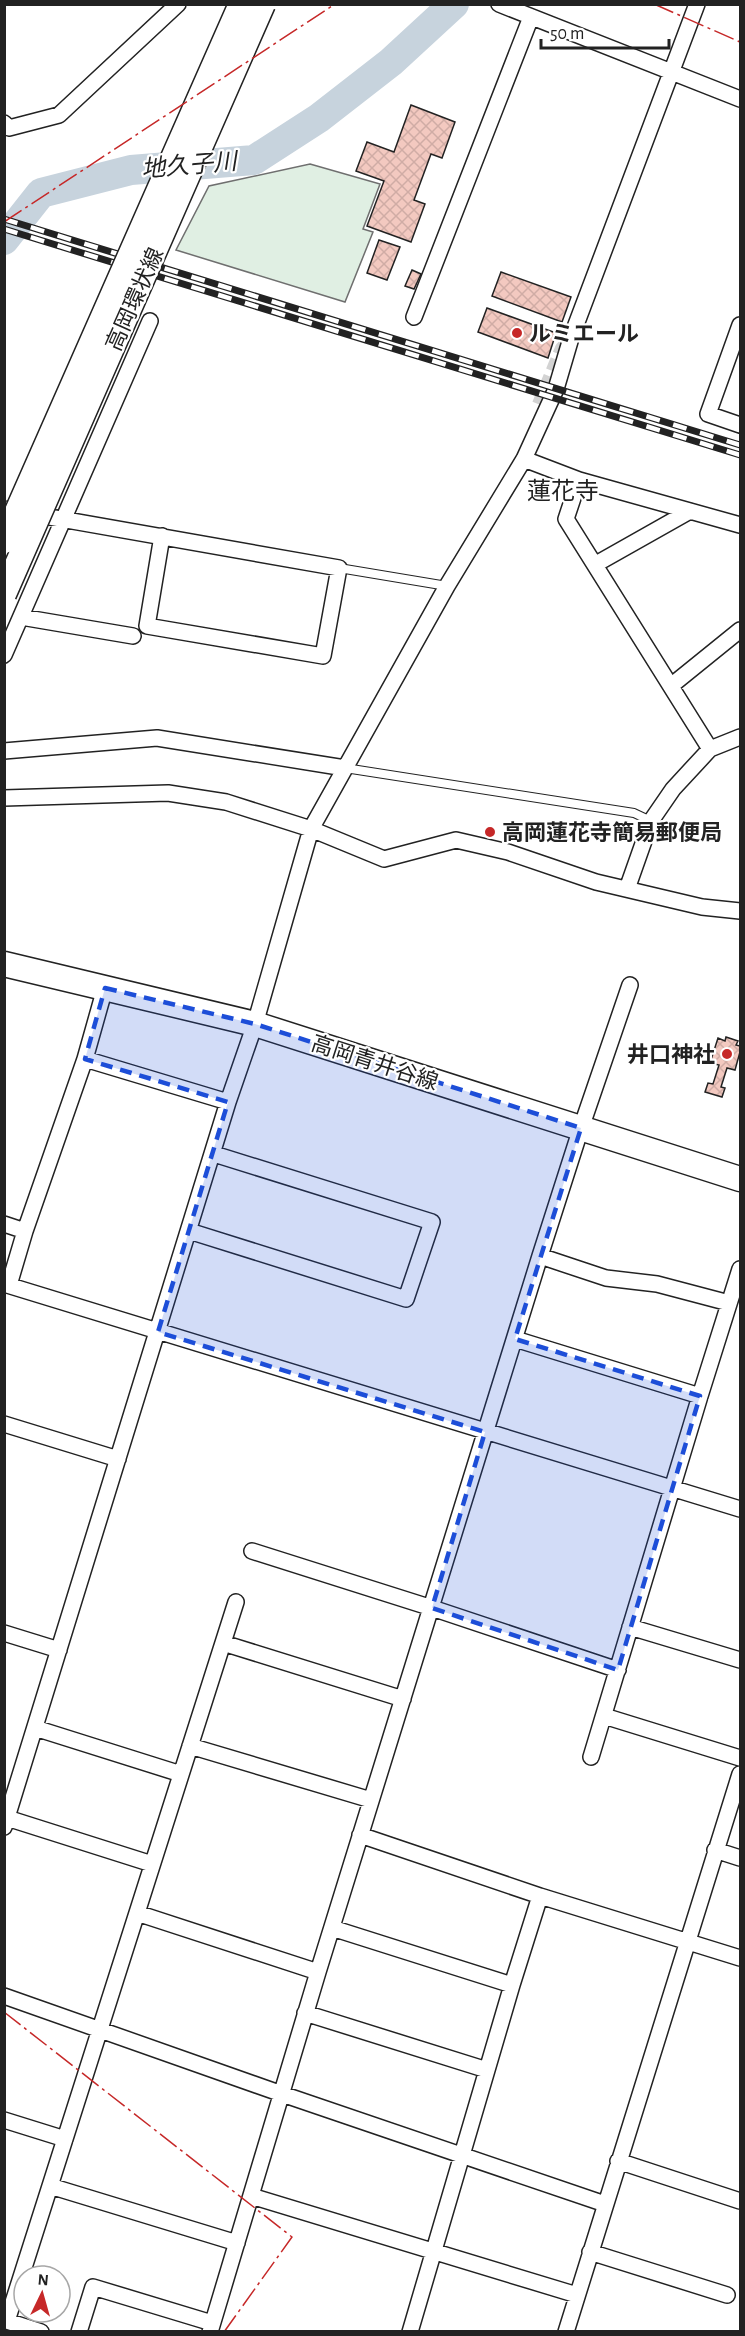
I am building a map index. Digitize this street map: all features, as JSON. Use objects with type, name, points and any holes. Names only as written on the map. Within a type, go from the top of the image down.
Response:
[{"type":"main road","name":"高岡環状線","points":[[4,541],[241,4]]},
{"type":"main road","name":"高岡環状線","points":[[4,594],[263,4]]},
{"type":"main road","name":"高岡青井谷線","points":[[4,964],[255,1024],[741,1179]]},
{"type":"street","points":[[4,123],[9,128],[59,116],[178,4]]},
{"type":"street","points":[[152,1864],[6,1823],[228,1102],[255,1024],[311,829],[447,586],[524,459],[556,389],[571,338],[697,4]]},
{"type":"street","points":[[501,6],[741,99]]},
{"type":"street","points":[[414,317],[531,17]]},
{"type":"street","points":[[4,655],[150,321]]},
{"type":"street","points":[[741,325],[708,414],[741,424]]},
{"type":"street","points":[[524,459],[579,480],[741,525]]},
{"type":"street","points":[[579,480],[566,519],[710,749]]},
{"type":"street","points":[[4,509],[162,536],[339,568],[323,656],[147,626],[162,536]]},
{"type":"street","points":[[596,564],[690,511]]},
{"type":"street","points":[[21,617],[134,636]]},
{"type":"street","points":[[672,685],[741,630]]},
{"type":"street","points":[[627,889],[651,821],[673,789],[710,749],[741,737]]},
{"type":"street","points":[[4,751],[157,738],[345,768]]},
{"type":"street","points":[[4,798],[168,793],[226,802],[311,829],[384,858],[456,840],[508,852],[596,882],[702,907],[741,911]]},
{"type":"street","points":[[79,2331],[93,2287],[211,2327],[305,2013],[485,1432],[581,1128],[630,985]]},
{"type":"street","points":[[105,988],[85,1059],[7,1284],[741,1509]]},
{"type":"street","points":[[85,1059],[228,1102]]},
{"type":"street","points":[[189,1231],[406,1299],[432,1222],[213,1154]]},
{"type":"street","points":[[4,1224],[25,1231]]},
{"type":"street","points":[[540,1256],[606,1278],[657,1284],[729,1303]]},
{"type":"street","points":[[591,1757],[700,1396],[741,1269]]},
{"type":"street","points":[[515,1338],[700,1396]]},
{"type":"street","points":[[4,1424],[118,1459]]},
{"type":"street","points":[[252,1551],[618,1670]]},
{"type":"street","points":[[41,2331],[6,2323],[236,1602]]},
{"type":"street","points":[[630,1627],[741,1660]]},
{"type":"street","points":[[4,1633],[59,1650]]},
{"type":"street","points":[[223,1643],[403,1699]]},
{"type":"street","points":[[604,1716],[741,1758]]},
{"type":"street","points":[[35,1728],[181,1774]]},
{"type":"street","points":[[190,1746],[371,1800]]},
{"type":"street","points":[[566,2331],[715,1850],[741,1774]]},
{"type":"street","points":[[360,1835],[540,1896],[741,1958]]},
{"type":"street","points":[[715,1850],[741,1858]]},
{"type":"street","points":[[410,2331],[540,1896]]},
{"type":"street","points":[[137,1913],[318,1972]]},
{"type":"street","points":[[332,1928],[512,1985]]},
{"type":"street","points":[[4,1996],[605,2204]]},
{"type":"street","points":[[305,2013],[487,2070]]},
{"type":"street","points":[[4,2120],[65,2139]]},
{"type":"street","points":[[618,2161],[741,2201]]},
{"type":"street","points":[[50,2186],[237,2243]]},
{"type":"street","points":[[251,2196],[577,2295]]},
{"type":"street","points":[[590,2252],[727,2295]]},
{"type":"lane","points":[[339,568],[447,586]]},
{"type":"lane","points":[[345,768],[634,813],[651,821]]},
{"type":"highlighted area","points":[[105,988],[255,1024],[581,1128],[515,1339],[700,1396],[618,1670],[432,1608],[485,1432],[158,1332],[228,1102],[85,1059]]},
{"type":"green space","points":[[310,164],[380,184],[363,229],[373,232],[345,302],[176,250],[209,186]]},
{"type":"building","points":[[411,105],[455,122],[442,158],[431,154],[414,200],[425,204],[411,242],[367,226],[384,181],[356,171],[367,142],[394,152]]},
{"type":"building","points":[[379,240],[400,247],[387,280],[367,273]]},
{"type":"building","points":[[412,270],[421,274],[414,289],[405,286]]},
{"type":"building","points":[[501,272],[571,297],[562,322],[492,296]]},
{"type":"building","name":"ルミエール","points":[[487,308],[556,333],[548,358],[478,332]]},
{"type":"building","points":[[726,1037],[738,1041],[736,1045],[740,1046],[740,1052],[735,1070],[727,1068],[721,1087],[725,1088],[722,1097],[705,1092],[708,1083],[713,1084],[719,1065],[710,1063],[718,1038],[725,1041]]},
{"type":"waterway","name":"地久子川","points":[[4,240],[41,193],[131,170],[254,160],[319,118],[391,62],[454,4]]},
{"type":"tunnel","points":[[538,404],[561,348],[570,339]]},
{"type":"railway","points":[[4,219],[740,445]]},
{"type":"railway","points":[[4,229],[740,455]]},
{"type":"power","points":[[4,222],[335,4]]},
{"type":"power","points":[[654,4],[740,42]]},
{"type":"power","points":[[4,2012],[292,2237],[224,2332]]},
{"type":"place","name":"ルミエール","points":[[517,333]]},
{"type":"place","name":"高岡蓮花寺簡易郵便局","points":[[490,832]]},
{"type":"place","name":"井口神社","points":[[727,1054]]},
{"type":"district","name":"蓮花寺","points":[[563,491]]}]
